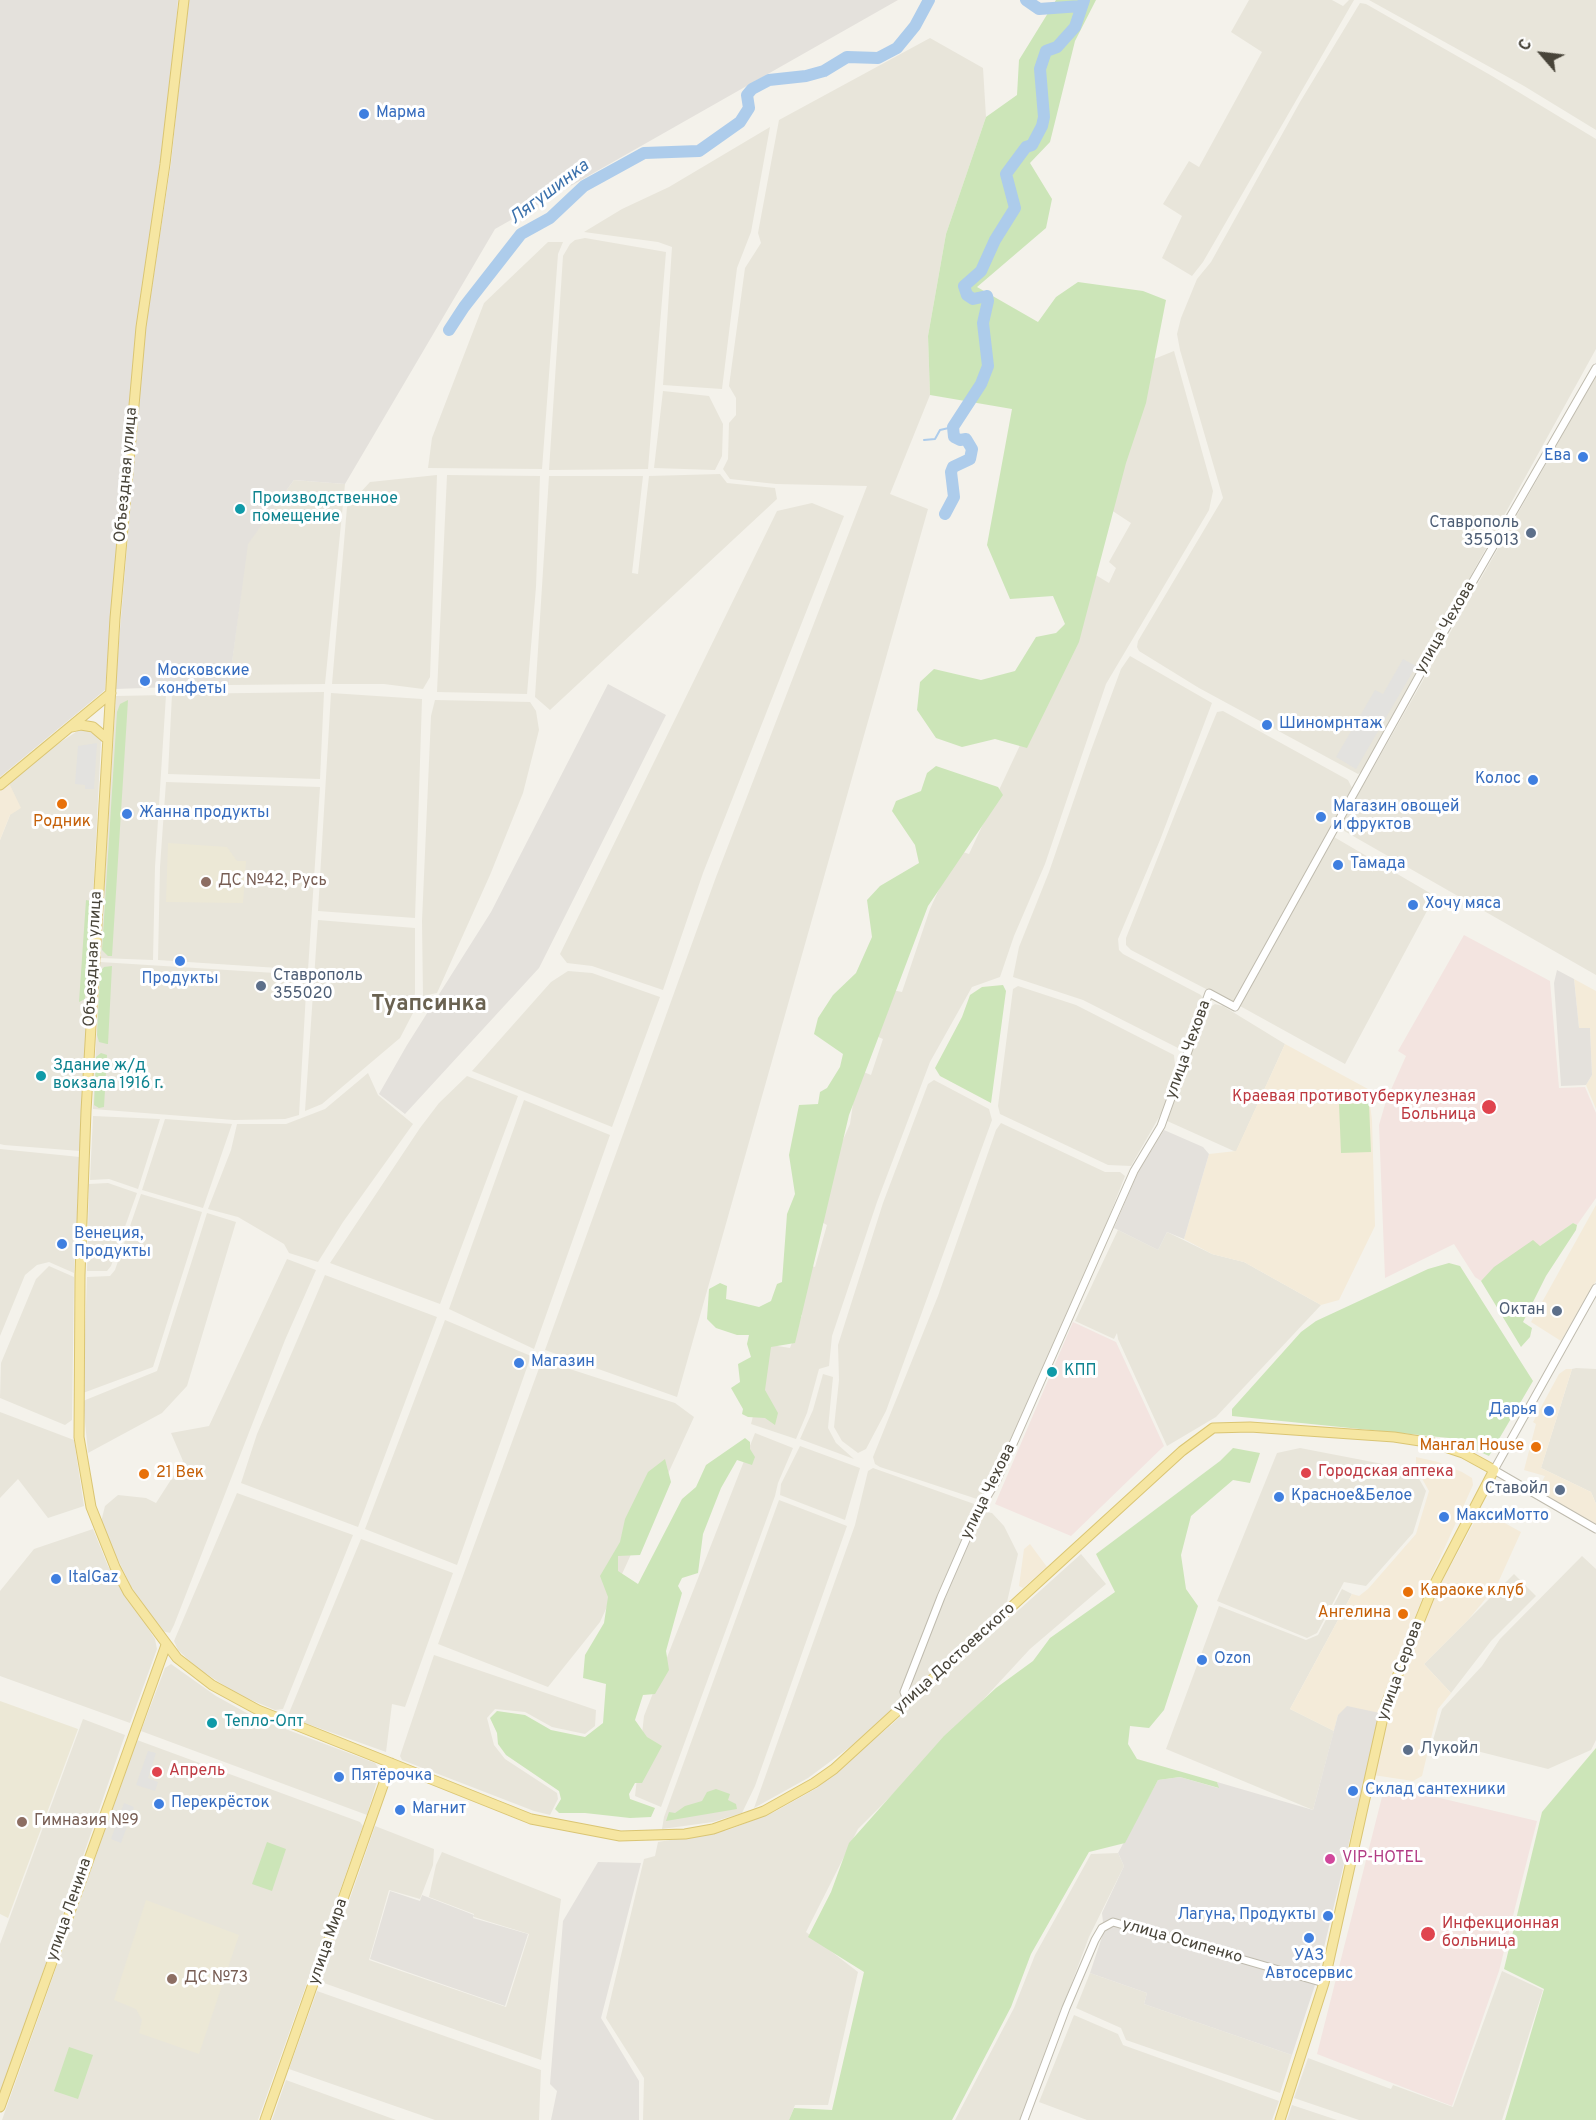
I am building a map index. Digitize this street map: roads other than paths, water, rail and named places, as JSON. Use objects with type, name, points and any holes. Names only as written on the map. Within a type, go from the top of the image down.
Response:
[{"type":"main road","name":"Объездная улица","points":[[184,0],[165,164],[141,327],[114,618],[86,1111],[80,1286],[79,1437],[89,1499],[105,1546],[128,1592],[166,1645],[192,1671],[258,1710],[391,1763]]},
{"type":"main road","points":[[0,785],[111,693]]},
{"type":"main road","points":[[70,728],[81,725],[93,727],[106,738]]},
{"type":"main road","name":"улица Достоевского","points":[[391,1763],[507,1810],[560,1826],[629,1836],[685,1834],[743,1820],[814,1783],[856,1751],[1182,1451],[1213,1428],[1250,1427],[1394,1437],[1450,1448],[1494,1470]]},
{"type":"main road","name":"улица Серова","points":[[1280,2120],[1324,1983],[1386,1704],[1434,1585],[1494,1470]]},
{"type":"main road","name":"улица Ленина","points":[[0,2108],[166,1645]]},
{"type":"main road","name":"улица Мира","points":[[265,2120],[391,1763]]},
{"type":"street","name":"улица Чехова","points":[[908,1702],[904,1692],[940,1597],[979,1509],[998,1480],[1134,1171],[1161,1126],[1184,1056],[1209,993],[1235,1007],[1438,642],[1596,368]]},
{"type":"street","name":"улица Серова","points":[[1494,1470],[1596,1288]]},
{"type":"street","points":[[1494,1470],[1596,1529]]},
{"type":"street","name":"улица Осипенко","points":[[1024,2120],[1066,2008],[1095,1940],[1102,1928],[1113,1922],[1324,1983]]},
{"type":"waterway","name":"Лягушинка","points":[[449,330],[521,234],[550,218],[584,186],[644,153],[699,151],[740,122],[749,108],[747,95],[752,89],[769,80],[806,76],[824,71],[847,57],[878,58],[897,48],[915,26],[929,0]]},
{"type":"waterway","name":"Лягушинка","points":[[1026,0],[1039,9],[1081,6]]},
{"type":"waterway","points":[[945,514],[954,497],[951,472],[953,467],[970,459],[972,449],[966,439],[960,440],[954,437],[953,427],[981,384],[988,366],[983,323],[987,296],[973,299],[967,295],[964,286],[981,271],[995,240],[1015,208],[1006,174],[1026,147],[1032,145],[1042,126],[1044,117],[1040,69],[1046,51],[1057,47],[1075,27],[1084,0]]},
{"type":"waterway","points":[[924,440],[935,439],[940,430],[953,427]]},
{"type":"place","name":"Марма","points":[[364,114]]},
{"type":"place","name":"Ева","points":[[1583,457]]},
{"type":"place","name":"Производственное помещение","points":[[240,509]]},
{"type":"place","name":"Ставрополь 355013","points":[[1531,533]]},
{"type":"place","name":"Московские конфеты","points":[[145,681]]},
{"type":"place","name":"Шиномрнтаж","points":[[1267,725]]},
{"type":"place","name":"Колос","points":[[1533,780]]},
{"type":"place","name":"Родник","points":[[62,804]]},
{"type":"place","name":"Жанна продукты","points":[[127,814]]},
{"type":"place","name":"Магазин овощей и фруктов","points":[[1321,817]]},
{"type":"place","name":"Тамада","points":[[1338,865]]},
{"type":"place","name":"ДС №42, Русь","points":[[206,882]]},
{"type":"place","name":"Хочу мяса","points":[[1413,905]]},
{"type":"place","name":"Продукты","points":[[180,961]]},
{"type":"place","name":"Ставрополь 355020","points":[[261,986]]},
{"type":"place","name":"Здание ж/д вокзала 1916 г.","points":[[41,1076]]},
{"type":"place","name":"Краевая противотуберкулезная Больница","points":[[1489,1107]]},
{"type":"place","name":"Венеция, Продукты","points":[[62,1244]]},
{"type":"place","name":"Октан","points":[[1557,1311]]},
{"type":"place","name":"Магазин","points":[[519,1363]]},
{"type":"place","name":"КПП","points":[[1052,1372]]},
{"type":"place","name":"Дарья","points":[[1549,1411]]},
{"type":"place","name":"Мангал House","points":[[1536,1447]]},
{"type":"place","name":"Городская аптека","points":[[1306,1473]]},
{"type":"place","name":"21 Век","points":[[144,1474]]},
{"type":"place","name":"Ставойл","points":[[1560,1490]]},
{"type":"place","name":"Красное&Белое","points":[[1279,1497]]},
{"type":"place","name":"МаксиМотто","points":[[1444,1517]]},
{"type":"place","name":"ItalGaz","points":[[56,1579]]},
{"type":"place","name":"Караоке клуб","points":[[1408,1592]]},
{"type":"place","name":"Ангелина","points":[[1403,1614]]},
{"type":"place","name":"Ozon","points":[[1202,1660]]},
{"type":"place","name":"Тепло-Опт","points":[[212,1723]]},
{"type":"place","name":"Лукойл","points":[[1408,1750]]},
{"type":"place","name":"Апрель","points":[[157,1772]]},
{"type":"place","name":"Пятёрочка","points":[[339,1777]]},
{"type":"place","name":"Склад сантехники","points":[[1353,1791]]},
{"type":"place","name":"Перекрёсток","points":[[159,1804]]},
{"type":"place","name":"Магнит","points":[[400,1810]]},
{"type":"place","name":"Гимназия №9","points":[[22,1822]]},
{"type":"place","name":"VIP-HOTEL","points":[[1330,1859]]},
{"type":"place","name":"Лагуна, Продукты","points":[[1328,1916]]},
{"type":"place","name":"Инфекционная больница","points":[[1428,1934]]},
{"type":"place","name":"УАЗ Автосервис","points":[[1309,1938]]},
{"type":"place","name":"ДС №73","points":[[172,1979]]},
{"type":"district","name":"Туапсинка","points":[[429,1006]]}]
